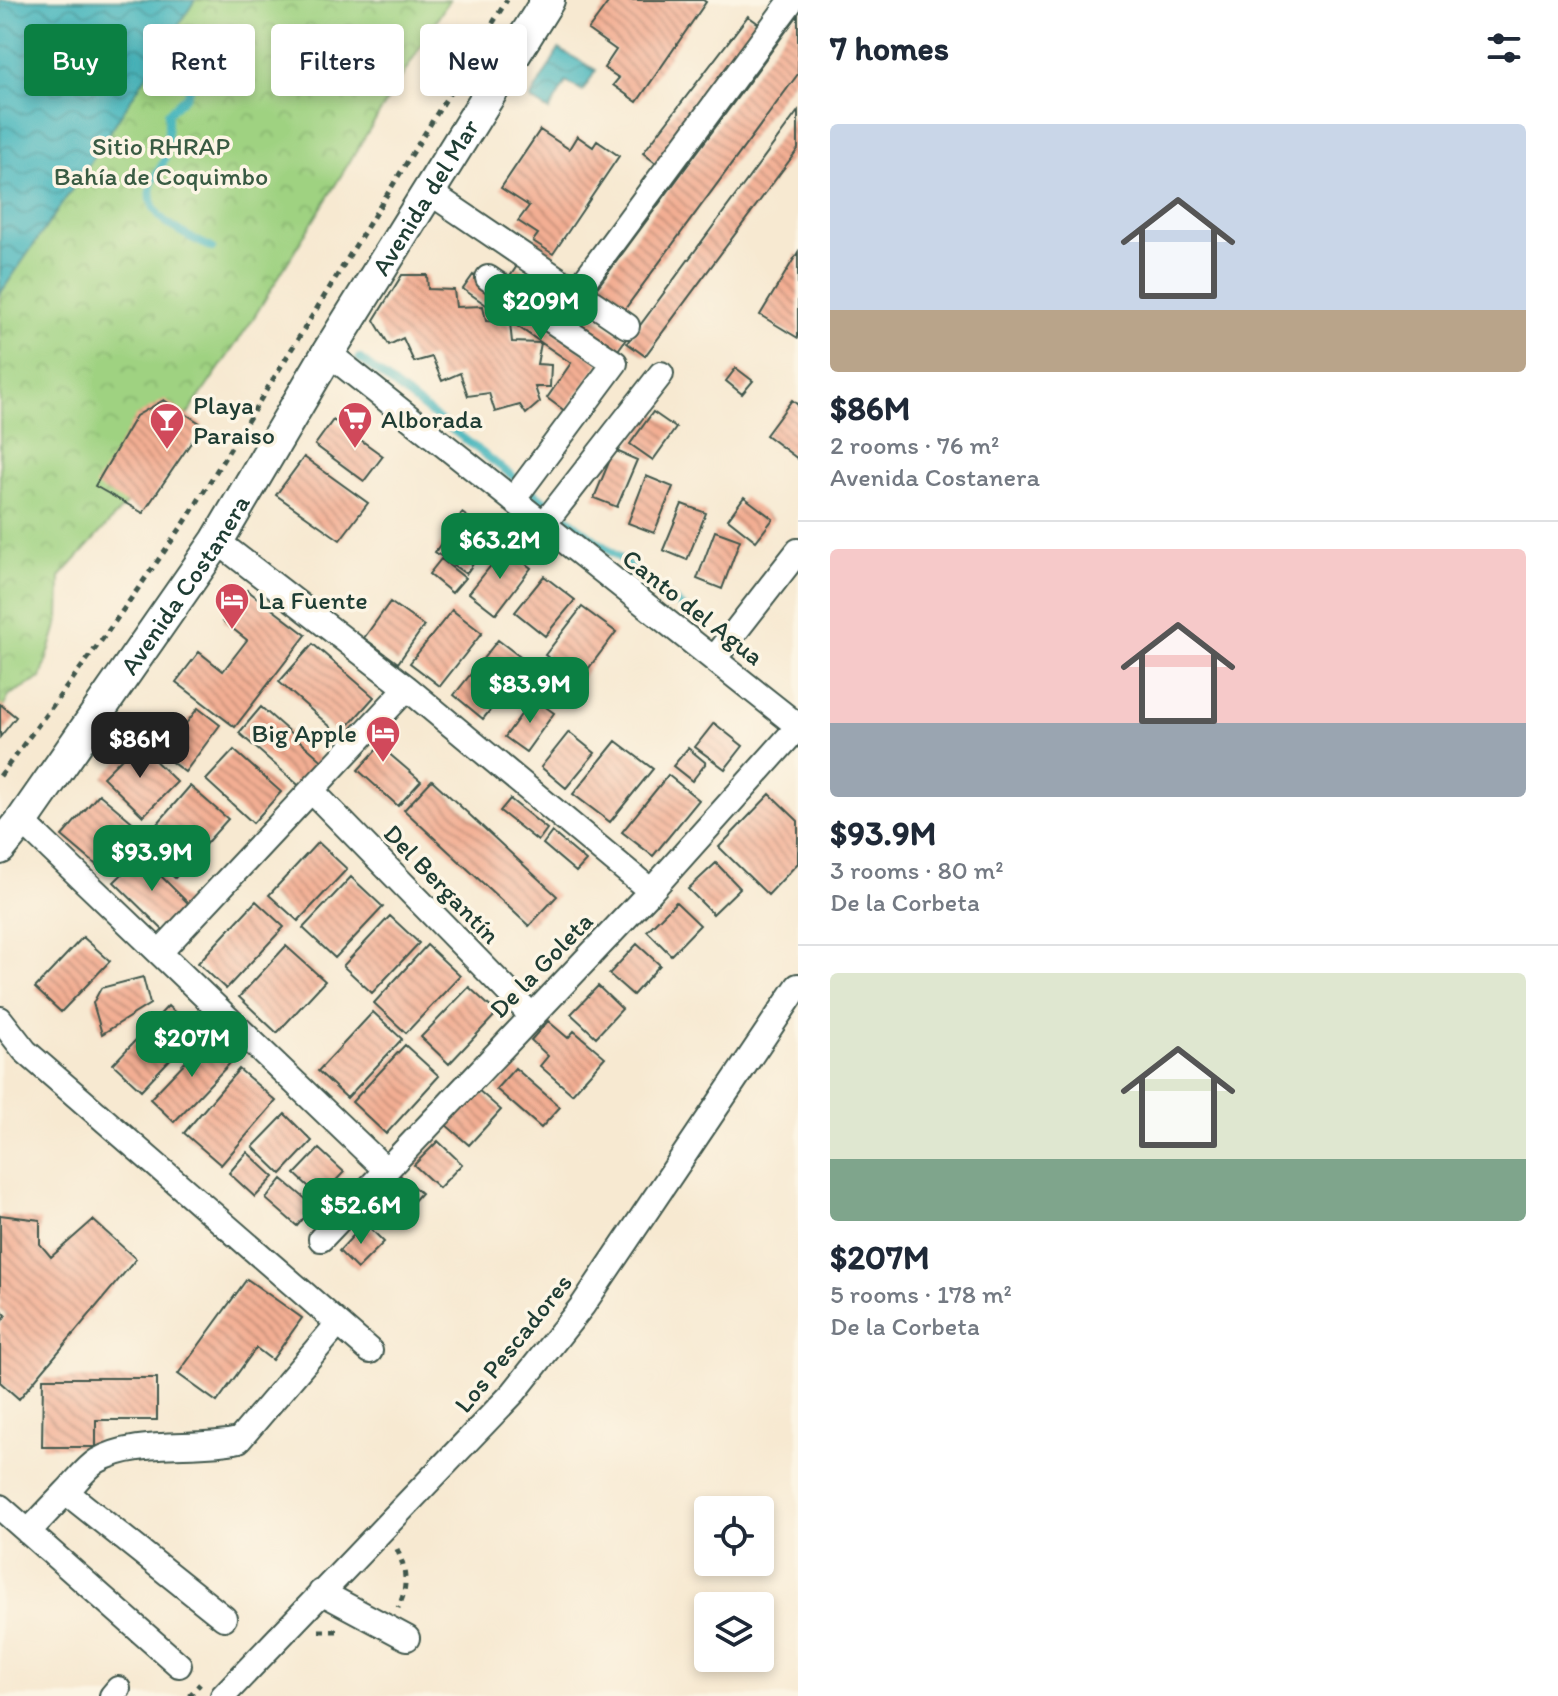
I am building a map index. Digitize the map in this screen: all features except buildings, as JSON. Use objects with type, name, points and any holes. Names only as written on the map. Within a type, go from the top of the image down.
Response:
[{"type":"main road","name":"Avenida del Mar","points":[[328,353],[548,0]]},
{"type":"main road","name":"Avenida Costanera","points":[[0,848],[217,541],[328,353]]},
{"type":"street","points":[[576,292],[792,0]]},
{"type":"street","points":[[428,191],[627,326]]},
{"type":"street","points":[[488,278],[615,363],[521,490]]},
{"type":"street","name":"Canto del Agua","points":[[328,353],[552,514],[714,659],[798,726]]},
{"type":"street","points":[[552,514],[661,374]]},
{"type":"street","points":[[217,541],[407,688],[651,891]]},
{"type":"street","points":[[714,659],[798,551]]},
{"type":"street","points":[[160,952],[407,688]]},
{"type":"street","name":"De la Goleta","points":[[321,1239],[651,891],[798,726]]},
{"type":"street","name":"Del Bergantín","points":[[312,791],[531,1015]]},
{"type":"street","points":[[22,821],[385,1169]]},
{"type":"street","name":"Los Pescadores","points":[[223,1696],[476,1433],[550,1350],[798,986]]},
{"type":"street","points":[[0,1019],[25,1051],[370,1351]]},
{"type":"street","points":[[0,1038],[25,1051]]},
{"type":"street","points":[[28,1532],[96,1461],[129,1449],[216,1445],[239,1440],[338,1324]]},
{"type":"street","points":[[66,1492],[224,1618]]},
{"type":"street","points":[[0,1507],[179,1665]]},
{"type":"street","points":[[321,1592],[407,1638]]},
{"type":"path","points":[[0,776],[185,522],[507,0]]},
{"type":"green space","name":"Sitio RHRAP Bahía de Coquimbo","points":[[0,0],[449,0],[434,24],[420,24],[420,47],[404,73],[404,24],[271,24],[271,96],[390,96],[251,322],[126,504],[60,577],[59,619],[41,678],[9,695],[0,716]]},
{"type":"water","points":[[0,0],[195,0],[180,24],[143,24],[143,81],[0,294]]},
{"type":"water","points":[[559,49],[596,70],[583,91],[566,82],[549,111],[530,99]]},
{"type":"waterway","points":[[186,96],[168,113],[165,157],[152,182],[151,198],[154,208],[170,225],[212,248]]},
{"type":"waterway","points":[[359,358],[701,621]]},
{"type":"place","name":"Alborada","points":[[355,450]]},
{"type":"place","name":"Playa Paraiso","points":[[167,451]]},
{"type":"place","name":"La Fuente","points":[[232,631]]},
{"type":"place","name":"Big Apple","points":[[383,764]]}]
